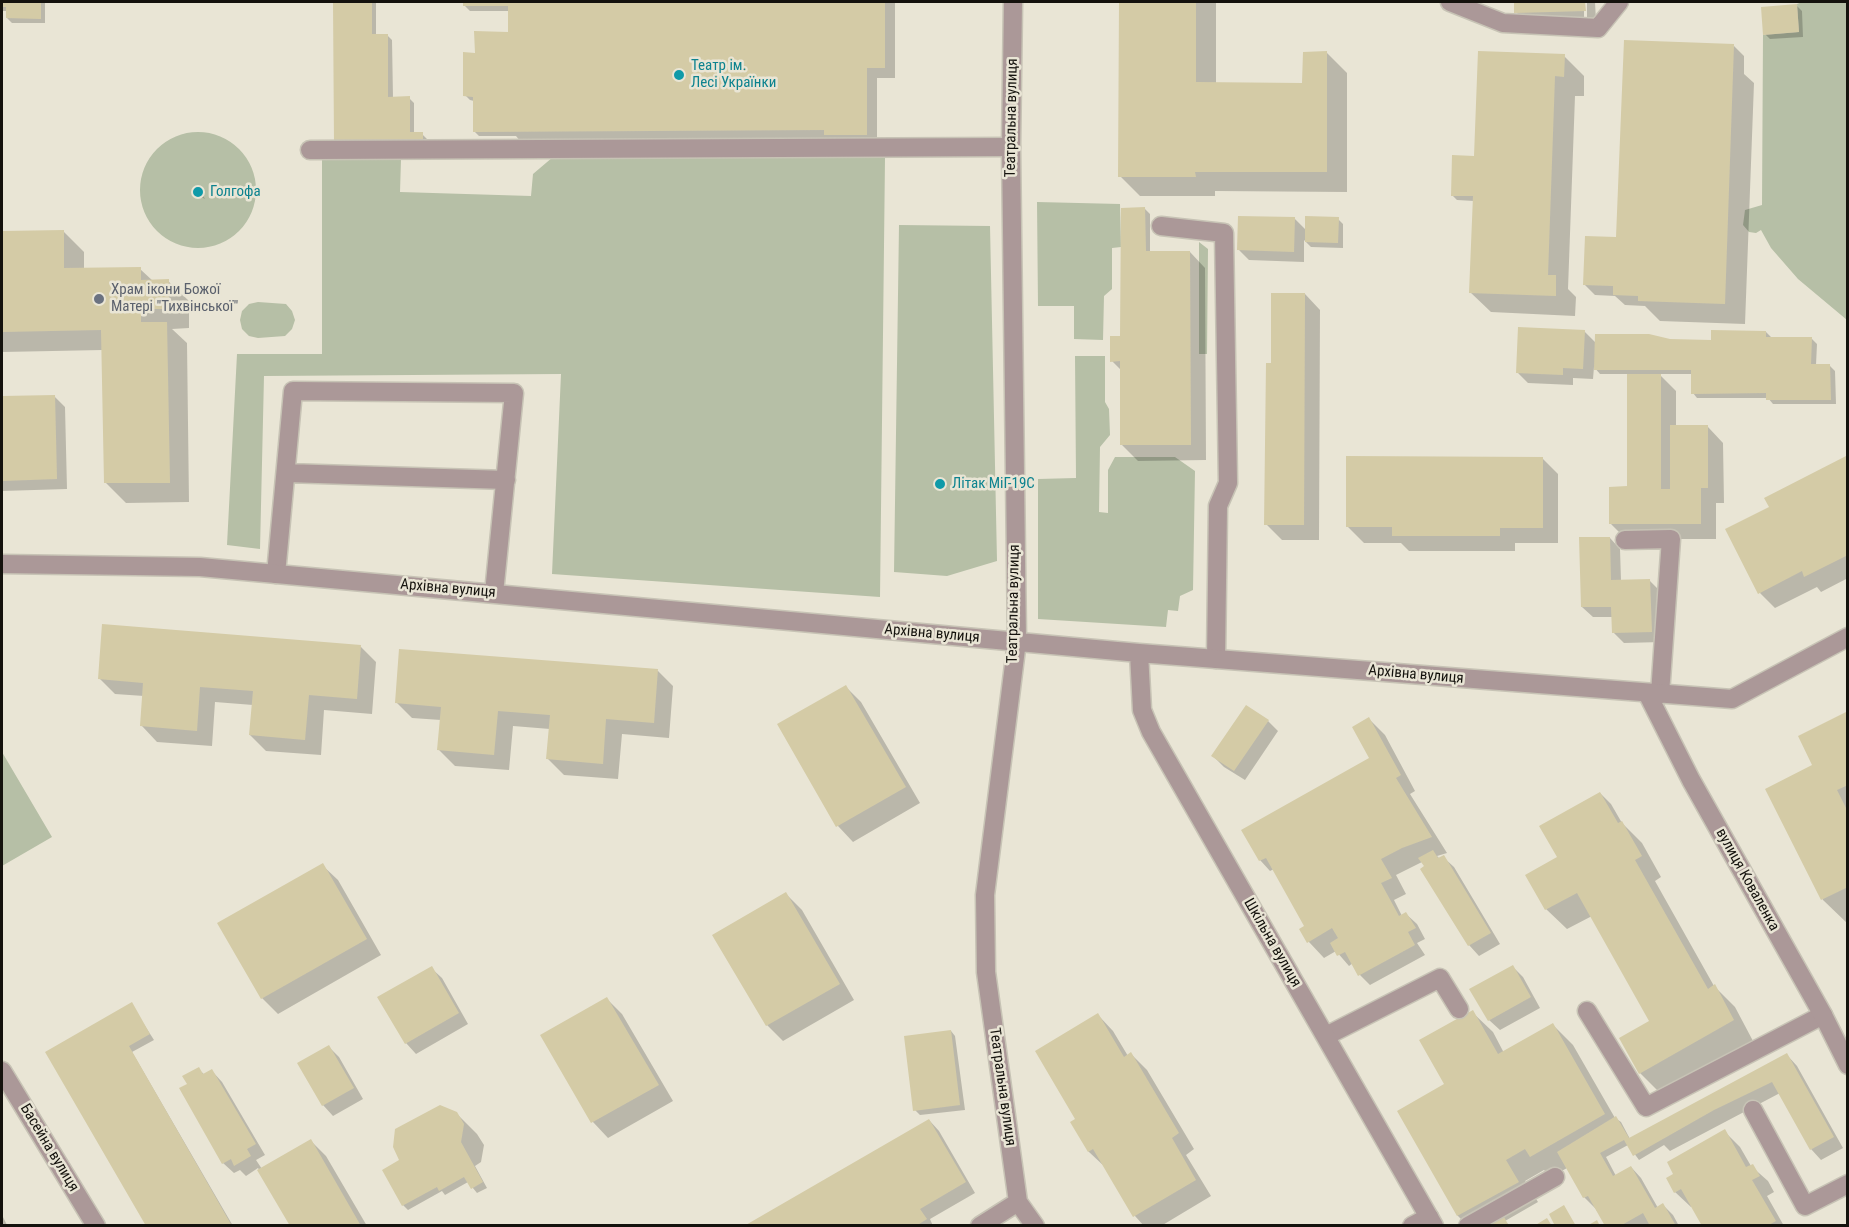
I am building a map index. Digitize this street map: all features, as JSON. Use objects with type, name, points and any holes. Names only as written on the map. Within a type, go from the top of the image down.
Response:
[{"type":"street","name":"Театральна вулиця","points":[[1013,2],[1011,147],[1017,641],[985,906],[986,972],[1018,1202]]},
{"type":"street","points":[[1450,2],[1503,23],[1598,28],[1619,2]]},
{"type":"street","points":[[310,150],[1011,147]]},
{"type":"street","points":[[1161,226],[1224,233],[1228,483],[1218,506],[1216,659]]},
{"type":"street","points":[[276,574],[293,391],[514,393],[494,594]]},
{"type":"street","points":[[287,473],[506,480]]},
{"type":"street","points":[[1625,540],[1671,539],[1654,694]]},
{"type":"street","name":"Архівна вулиця","points":[[2,564],[200,567],[1139,653],[1732,699],[1848,637]]},
{"type":"street","name":"Шкільна вулиця","points":[[1139,653],[1142,710],[1151,732],[1432,1221]]},
{"type":"street","name":"вулиця Коваленка","points":[[1654,694],[1691,780],[1823,1015],[1848,1065]]},
{"type":"street","points":[[1326,1036],[1440,978],[1459,1009]]},
{"type":"street","points":[[1587,1011],[1646,1107],[1823,1015]]},
{"type":"street","name":"Басейна вулиця","points":[[2,1071],[96,1226]]},
{"type":"street","points":[[1752,1110],[1804,1206],[1848,1184]]},
{"type":"street","points":[[1468,1226],[1555,1177]]},
{"type":"street","points":[[980,1226],[1018,1202],[1035,1226]]},
{"type":"street","points":[[1412,1226],[1432,1221]]},
{"type":"green space","points":[[1847,2],[1847,320],[1798,279],[1771,248],[1761,230],[1756,233],[1749,232],[1743,225],[1745,210],[1762,205],[1763,35],[1799,32],[1797,4]]},
{"type":"green space","points":[[198,132],[220,136],[239,149],[252,168],[256,190],[252,212],[239,231],[220,244],[198,248],[176,244],[157,231],[144,212],[140,190],[144,168],[157,149],[176,136]]},
{"type":"green space","points":[[553,157],[885,158],[880,597],[552,574],[561,374],[264,376],[260,549],[227,545],[237,354],[322,354],[322,158],[401,159],[400,192],[531,196],[533,174]]},
{"type":"green space","points":[[1037,202],[1120,204],[1121,247],[1112,248],[1112,289],[1104,296],[1103,340],[1074,339],[1074,306],[1038,306]]},
{"type":"green space","points":[[899,225],[990,226],[997,561],[947,576],[894,572]]},
{"type":"green space","points":[[1199,242],[1208,249],[1207,354],[1199,354]]},
{"type":"green space","points":[[258,302],[286,304],[292,311],[295,320],[292,329],[285,336],[258,338],[249,336],[242,329],[240,320],[242,311],[249,304]]},
{"type":"green space","points":[[1075,356],[1105,356],[1105,402],[1109,409],[1110,435],[1100,447],[1099,512],[1108,513],[1108,470],[1115,457],[1175,457],[1195,471],[1193,590],[1180,596],[1178,611],[1168,610],[1166,627],[1038,619],[1038,479],[1076,478]]},
{"type":"green space","points":[[2,752],[52,837],[2,866]]},
{"type":"building","points":[[2,2],[41,2],[41,19],[6,18],[6,7],[2,7]]},
{"type":"building","points":[[333,2],[372,2],[372,34],[388,34],[388,97],[410,96],[410,132],[423,132],[423,142],[334,143]]},
{"type":"building","name":"Театр ім. Лесі Українки","points":[[463,2],[885,2],[885,68],[867,68],[867,135],[824,135],[824,130],[473,132],[473,97],[463,96],[463,52],[475,53],[474,31],[508,32],[508,6],[463,6]]},
{"type":"building","points":[[1119,2],[1196,2],[1196,82],[1302,83],[1303,52],[1327,51],[1327,172],[1195,172],[1196,177],[1118,177]]},
{"type":"building","points":[[1514,2],[1585,2],[1586,11],[1514,13]]},
{"type":"building","points":[[1797,4],[1799,32],[1763,35],[1761,7]]},
{"type":"building","points":[[1624,40],[1734,44],[1725,304],[1638,301],[1638,296],[1613,295],[1613,286],[1583,285],[1585,236],[1616,237]]},
{"type":"building","points":[[1478,51],[1565,54],[1564,77],[1555,76],[1548,275],[1556,275],[1556,296],[1469,293],[1473,196],[1451,196],[1452,155],[1474,156]]},
{"type":"building","points":[[198,189],[201,192],[198,195],[195,192]]},
{"type":"building","points":[[1145,207],[1146,251],[1190,251],[1191,445],[1120,445],[1120,361],[1110,362],[1110,336],[1120,336],[1121,208]]},
{"type":"building","points":[[1238,216],[1295,217],[1294,252],[1237,250]]},
{"type":"building","points":[[1305,216],[1339,217],[1338,243],[1305,242]]},
{"type":"building","points":[[64,230],[64,268],[141,267],[141,280],[169,279],[169,309],[141,309],[141,322],[167,322],[170,483],[104,483],[101,330],[2,332],[2,231]]},
{"type":"building","points":[[1271,293],[1305,293],[1304,525],[1264,525],[1266,363],[1271,363]]},
{"type":"building","points":[[1518,327],[1585,330],[1583,369],[1563,368],[1563,375],[1516,373]]},
{"type":"building","points":[[1711,330],[1766,331],[1766,337],[1812,337],[1811,364],[1830,364],[1831,400],[1766,400],[1766,393],[1691,394],[1691,370],[1594,370],[1595,334],[1649,334],[1670,339],[1711,340]]},
{"type":"building","points":[[1627,374],[1661,374],[1661,489],[1670,489],[1670,425],[1708,425],[1708,488],[1701,488],[1701,524],[1609,524],[1609,487],[1627,486]]},
{"type":"building","points":[[55,395],[57,479],[2,481],[2,396]]},
{"type":"building","points":[[1848,455],[1848,555],[1804,577],[1802,571],[1758,594],[1725,529],[1769,507],[1764,498]]},
{"type":"building","points":[[1346,456],[1543,457],[1543,528],[1500,528],[1500,536],[1392,536],[1392,527],[1346,527]]},
{"type":"building","points":[[1579,537],[1610,537],[1611,580],[1650,579],[1652,632],[1612,633],[1611,607],[1581,607]]},
{"type":"building","points":[[102,624],[361,645],[357,699],[309,695],[305,740],[249,735],[253,691],[200,687],[197,731],[140,726],[143,683],[98,679]]},
{"type":"building","points":[[399,649],[658,669],[654,723],[606,719],[603,764],[546,759],[550,715],[498,711],[494,755],[437,750],[441,707],[395,703]]},
{"type":"building","points":[[846,685],[906,787],[836,827],[777,724]]},
{"type":"building","points":[[1246,705],[1269,720],[1234,771],[1211,756]]},
{"type":"building","points":[[1848,711],[1848,785],[1837,790],[1848,812],[1848,887],[1821,900],[1765,789],[1812,765],[1798,736]]},
{"type":"building","points":[[1369,717],[1401,775],[1396,778],[1432,837],[1381,859],[1392,878],[1381,883],[1399,916],[1406,912],[1416,928],[1408,932],[1415,945],[1358,976],[1345,952],[1337,956],[1330,943],[1338,938],[1332,928],[1307,943],[1299,929],[1304,926],[1266,858],[1259,861],[1241,830],[1369,758],[1352,727]]},
{"type":"building","points":[[1600,792],[1618,823],[1622,821],[1642,856],[1635,860],[1708,989],[1715,984],[1734,1020],[1639,1074],[1619,1038],[1649,1021],[1577,893],[1545,910],[1525,875],[1557,857],[1539,826]]},
{"type":"building","points":[[1433,850],[1438,858],[1444,855],[1491,933],[1468,946],[1420,869],[1424,866],[1418,858]]},
{"type":"building","points":[[323,863],[367,939],[261,999],[217,923]]},
{"type":"building","points":[[786,892],[840,984],[766,1026],[712,935]]},
{"type":"building","points":[[1513,965],[1531,997],[1488,1021],[1469,989]]},
{"type":"building","points":[[432,966],[459,1013],[405,1044],[377,997]]},
{"type":"building","points":[[607,997],[659,1085],[591,1123],[540,1035]]},
{"type":"building","points":[[132,1002],[150,1034],[129,1046],[232,1226],[146,1226],[45,1052]]},
{"type":"building","points":[[1473,1010],[1498,1054],[1553,1023],[1605,1114],[1530,1157],[1525,1149],[1506,1160],[1519,1182],[1457,1216],[1397,1111],[1444,1084],[1419,1040]]},
{"type":"building","points":[[1098,1013],[1124,1057],[1131,1052],[1179,1133],[1172,1138],[1196,1180],[1133,1217],[1093,1149],[1088,1152],[1070,1122],[1075,1119],[1035,1051]]},
{"type":"building","points":[[951,1030],[960,1105],[913,1111],[904,1036]]},
{"type":"building","points":[[329,1045],[354,1088],[322,1106],[297,1063]]},
{"type":"building","points":[[1787,1053],[1834,1137],[1810,1150],[1772,1082],[1714,1110],[1633,1156],[1624,1140],[1600,1153],[1613,1176],[1631,1166],[1655,1208],[1663,1203],[1676,1226],[1650,1226],[1643,1213],[1620,1226],[1605,1226],[1588,1196],[1583,1198],[1557,1152],[1616,1116],[1629,1138]]},
{"type":"building","points":[[199,1067],[203,1074],[212,1069],[256,1144],[247,1149],[251,1156],[234,1166],[231,1159],[222,1164],[179,1088],[187,1084],[182,1076]]},
{"type":"building","points":[[440,1105],[457,1112],[464,1124],[461,1142],[483,1182],[471,1189],[464,1177],[439,1191],[437,1187],[402,1206],[382,1170],[399,1160],[393,1147],[395,1129]]},
{"type":"building","points":[[929,1119],[966,1182],[920,1209],[927,1219],[916,1226],[744,1226]]},
{"type":"building","points":[[1725,1129],[1746,1167],[1753,1164],[1760,1176],[1752,1180],[1776,1221],[1767,1226],[1702,1226],[1681,1189],[1674,1193],[1666,1178],[1673,1174],[1667,1162]]},
{"type":"building","points":[[311,1139],[361,1226],[290,1226],[257,1170]]},
{"type":"building","points":[[1564,1205],[1576,1226],[1555,1226],[1549,1214]]},
{"type":"building","points":[[1504,1217],[1509,1226],[1489,1226]]},
{"type":"building","points":[[1547,1218],[1552,1226],[1534,1226]]},
{"type":"building","points":[[1597,1220],[1600,1226],[1587,1226]]},
{"type":"place","name":"Театр ім. Лесі Українки","points":[[679,75]]},
{"type":"place","name":"Голгофа","points":[[198,192]]},
{"type":"place","name":"Храм ікони Божої Матері \"Тихвінської\"","points":[[99,299]]},
{"type":"place","name":"Літак МіГ-19С","points":[[940,484]]}]
